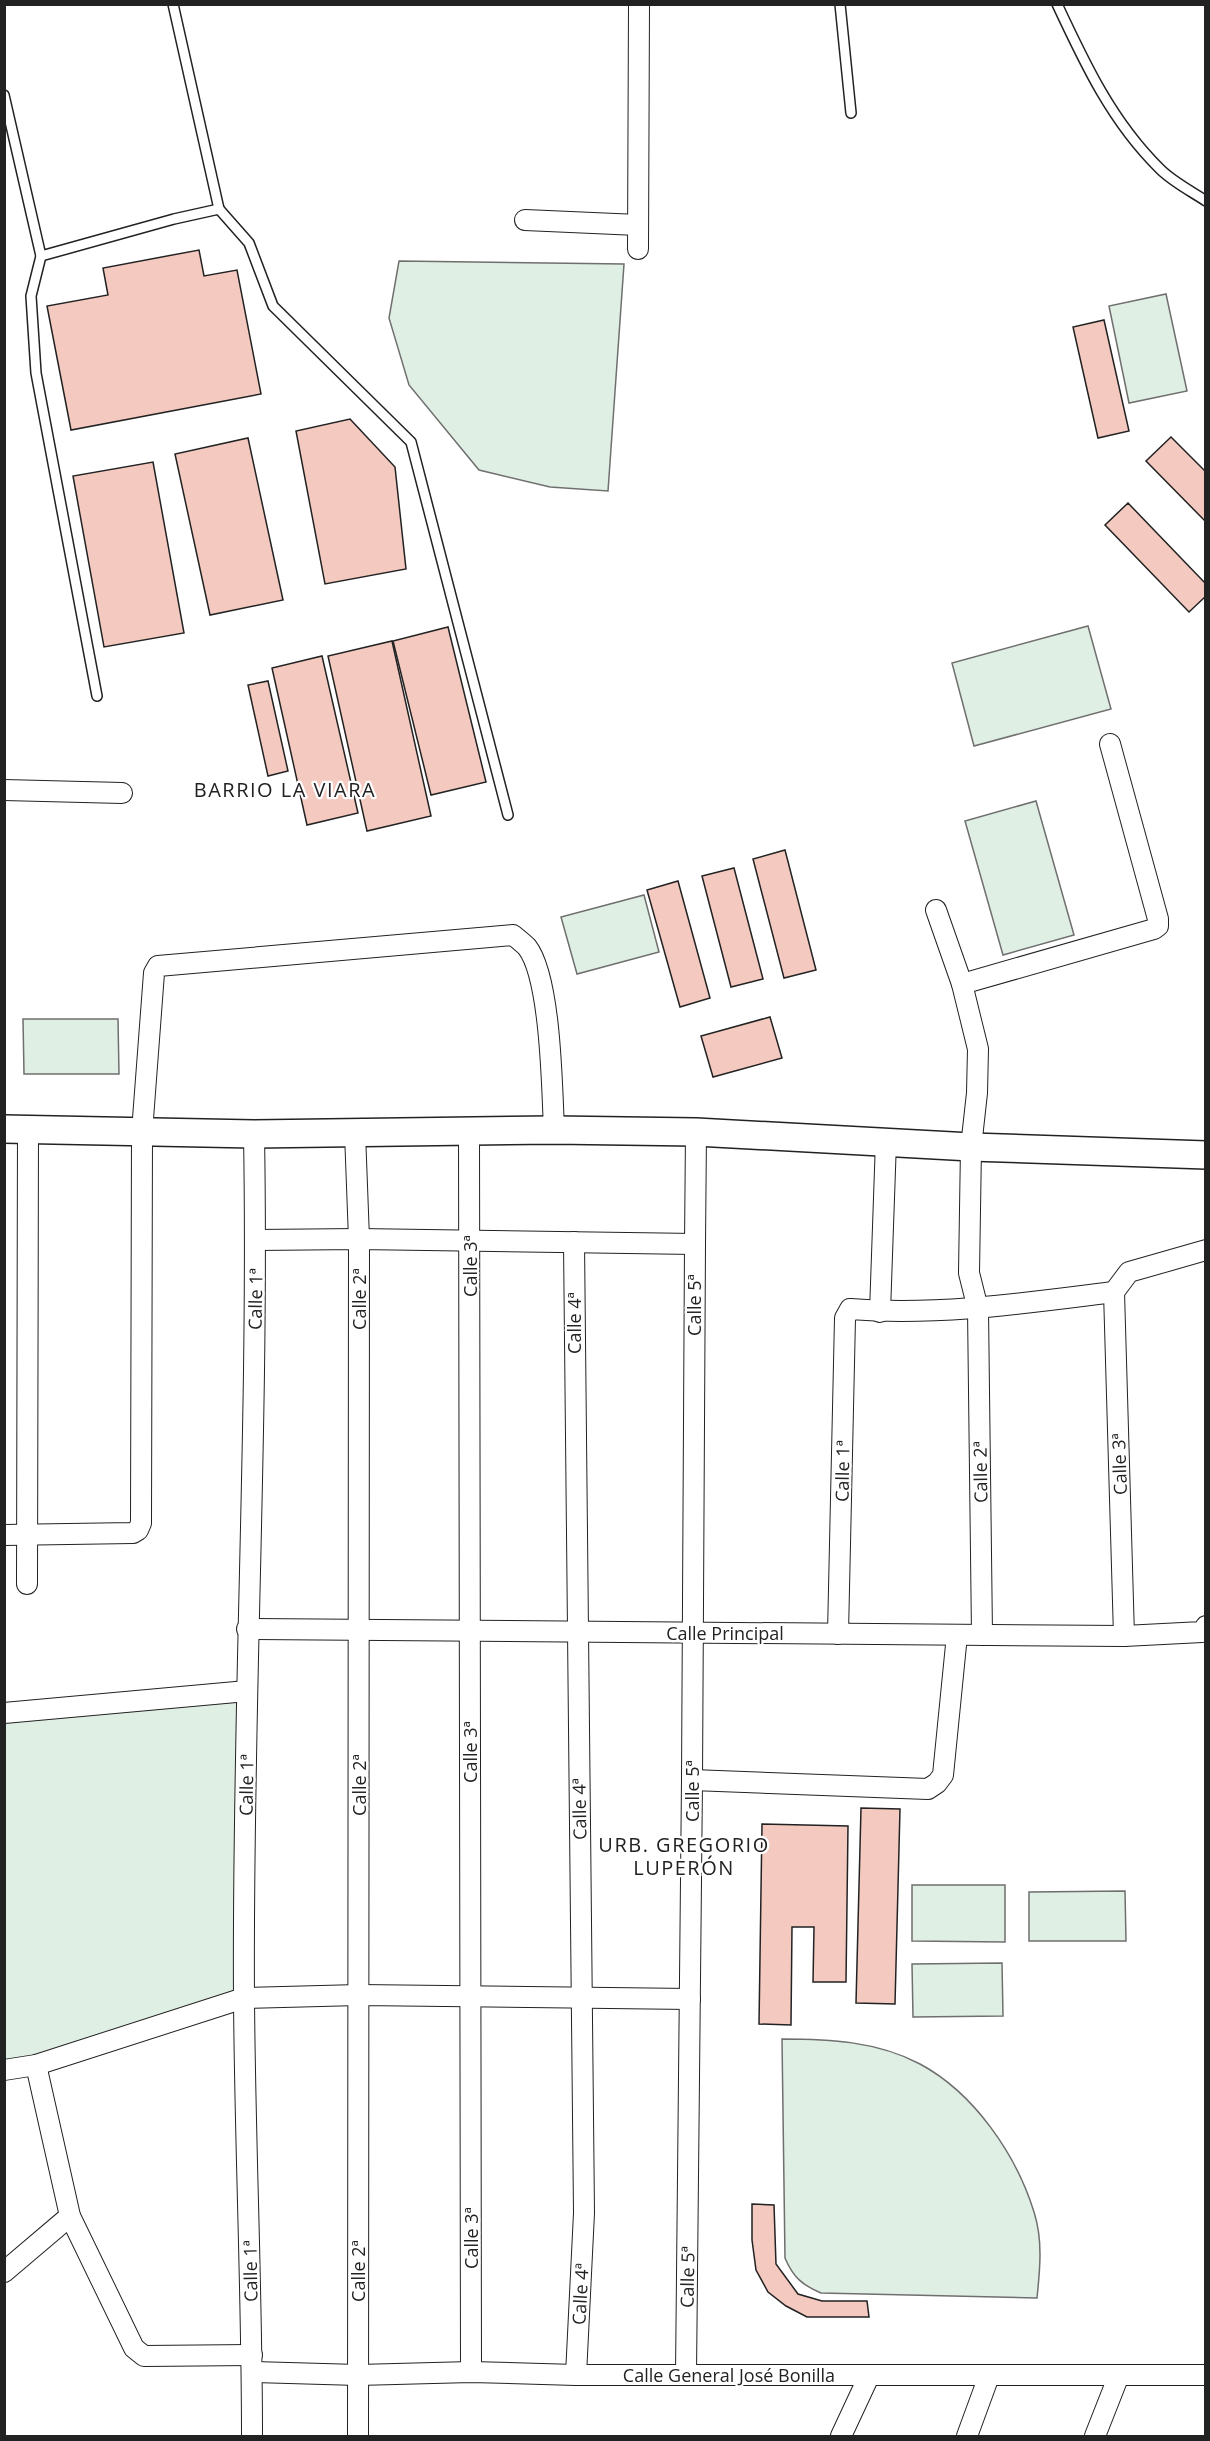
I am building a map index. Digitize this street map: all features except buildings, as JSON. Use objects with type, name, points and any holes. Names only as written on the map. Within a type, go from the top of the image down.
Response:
[{"type":"street","points":[[638,249],[639,4]]},
{"type":"street","points":[[525,220],[638,225]]},
{"type":"street","points":[[962,984],[1073,954],[1158,926],[1110,744]]},
{"type":"street","points":[[4,790],[122,793]]},
{"type":"street","name":"Calle 2ª","points":[[936,910],[962,984],[978,1049],[977,1093],[971,1147],[969,1273],[978,1309],[982,1635]]},
{"type":"street","points":[[4,1535],[133,1533],[138,1530],[141,1523],[142,1132],[154,973],[158,966],[513,935],[528,948],[540,978],[549,1040],[554,1130]]},
{"type":"street","points":[[27,1584],[16,1129],[254,1134],[554,1130],[696,1132],[971,1147],[1206,1155]]},
{"type":"street","name":"Calle 3ª","points":[[469,1132],[471,2372]]},
{"type":"street","name":"Calle 5ª","points":[[686,2375],[696,1132]]},
{"type":"street","name":"Calle 2ª","points":[[355,1133],[359,1239],[358,2436]]},
{"type":"street","name":"Calle 1ª","points":[[252,2436],[244,1998],[247,1629],[256,1240],[254,1134]]},
{"type":"street","points":[[886,1141],[880,1312],[978,1309],[1114,1292],[1129,1272],[1206,1251]]},
{"type":"street","points":[[256,1240],[359,1239],[695,1244]]},
{"type":"street","name":"Calle 4ª","points":[[574,1242],[584,2213],[576,2375]]},
{"type":"street","name":"Calle 3ª","points":[[1114,1292],[1124,1636]]},
{"type":"street","name":"Calle 1ª","points":[[838,1634],[845,1318],[850,1309],[880,1312]]},
{"type":"street","name":"Calle Principal","points":[[247,1629],[1124,1636],[1204,1629]]},
{"type":"street","points":[[692,1780],[928,1789],[937,1783],[943,1774],[957,1635]]},
{"type":"street","points":[[4,1713],[247,1691]]},
{"type":"street","points":[[4,2070],[36,2065],[244,1998],[359,1995],[690,1999]]},
{"type":"street","name":"Calle General José Bonilla","points":[[36,2065],[70,2216],[134,2348],[144,2356],[252,2363],[358,2375],[471,2372],[576,2375],[1206,2375]]},
{"type":"street","points":[[4,2272],[70,2216]]},
{"type":"street","points":[[1095,2436],[1119,2375]]},
{"type":"street","points":[[841,2436],[869,2376]]},
{"type":"street","points":[[967,2436],[989,2376]]},
{"type":"lane","points":[[172,4],[219,209],[249,243],[273,306],[411,442],[508,815]]},
{"type":"lane","points":[[840,4],[851,113]]},
{"type":"lane","points":[[1057,4],[1089,72],[1120,124],[1161,170],[1206,201]]},
{"type":"lane","points":[[4,95],[41,256],[31,297],[36,373],[97,696]]},
{"type":"lane","points":[[41,256],[174,219],[219,209]]},
{"type":"green space","points":[[399,261],[624,264],[608,491],[550,487],[479,470],[409,385],[389,318]]},
{"type":"green space","points":[[1166,294],[1187,391],[1129,403],[1109,306]]},
{"type":"green space","points":[[1088,626],[1111,709],[974,746],[952,663]]},
{"type":"green space","points":[[1036,801],[1074,935],[1003,955],[965,821]]},
{"type":"green space","points":[[644,895],[659,952],[577,974],[561,917]]},
{"type":"green space","points":[[23,1019],[118,1019],[119,1074],[24,1074]]},
{"type":"green space","points":[[247,1691],[244,1998],[5,2070],[4,1713]]},
{"type":"green space","points":[[912,1885],[1005,1885],[1005,1942],[912,1941]]},
{"type":"green space","points":[[1125,1891],[1126,1941],[1029,1941],[1029,1892]]},
{"type":"green space","points":[[1002,1963],[1003,2016],[913,2017],[912,1964]]},
{"type":"green space","points":[[782,2039],[852,2043],[904,2056],[940,2076],[975,2108],[1004,2147],[1016,2168],[1034,2212],[1040,2244],[1037,2298],[821,2293],[799,2280],[785,2258]]},
{"type":"district","name":"BARRIO LA VIARA","points":[[285,789]]},
{"type":"district","name":"URB. GREGORIO LUPERÓN","points":[[684,1856]]}]
